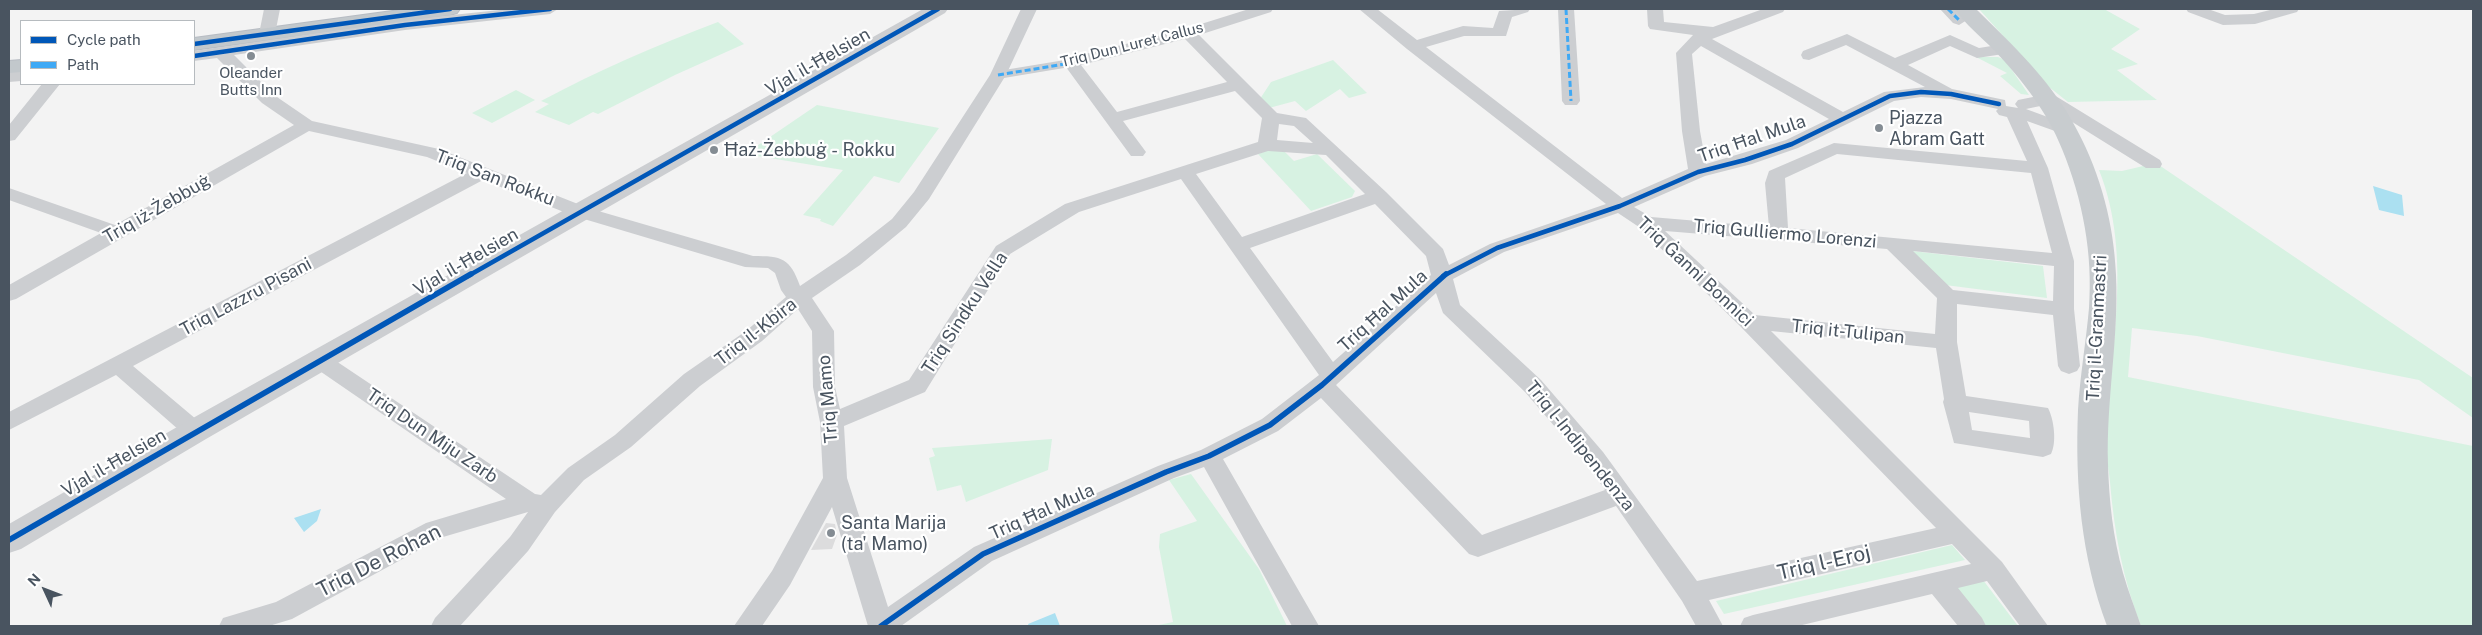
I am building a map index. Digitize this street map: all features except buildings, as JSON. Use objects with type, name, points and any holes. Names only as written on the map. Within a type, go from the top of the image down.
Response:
[{"type":"highway","points":[[195,44],[450,9]]},
{"type":"main road","name":"Triq il-Granmastri","points":[[1957,12],[2004,50],[2048,99],[2066,130],[2092,196],[2099,227],[2104,277],[2093,408],[2093,504],[2100,555],[2124,626]]},
{"type":"street","points":[[268,34],[272,9]]},
{"type":"street","points":[[195,56],[405,25],[550,9]]},
{"type":"street","name":"Vjal il-Ħelsien","points":[[9,540],[194,431],[938,9]]},
{"type":"street","name":"Triq il-Kbira","points":[[444,626],[519,544],[538,503],[623,441],[692,380],[754,336],[800,296],[853,260],[898,223],[922,195],[998,75],[1029,9]]},
{"type":"street","points":[[1220,9],[1237,16]]},
{"type":"street","name":"Triq Dun Luret Callus","points":[[998,75],[1071,63],[1188,33],[1237,16],[1265,9]]},
{"type":"street","name":"Triq Ġanni Bonnici","points":[[1367,9],[1620,206],[1646,223],[1749,322],[1992,569],[2035,626]]},
{"type":"street","points":[[1413,46],[1463,31],[1500,33],[1505,14],[1522,9]]},
{"type":"street","points":[[1566,9],[1572,101]]},
{"type":"street","points":[[1655,9],[1656,26],[1707,35],[1842,120]]},
{"type":"street","points":[[1698,172],[1691,131],[1684,53],[1707,35],[1777,9]]},
{"type":"street","points":[[2194,9],[2223,20],[2255,19],[2291,9]]},
{"type":"street","points":[[1188,33],[1271,117],[1267,145],[1331,150]]},
{"type":"street","points":[[1809,55],[1847,39],[1952,94]]},
{"type":"street","points":[[1895,64],[1950,40],[1977,53],[2004,50]]},
{"type":"street","name":"Triq San Rokku","points":[[222,53],[268,99],[306,125],[433,153],[581,212],[752,262],[772,262],[784,269],[791,290],[800,296]]},
{"type":"street","points":[[1071,63],[1138,152]]},
{"type":"street","points":[[1112,119],[1237,84]]},
{"type":"street","points":[[9,136],[50,85]]},
{"type":"street","name":"Triq Ħal Mula","points":[[881,626],[983,554],[1166,472],[1209,456],[1270,425],[1327,380],[1440,277],[1497,248],[1620,206],[1698,172],[1744,160],[1792,144],[1890,96],[1921,92],[1952,94],[1999,104],[2005,112],[2022,111]]},
{"type":"street","points":[[2022,111],[2048,99],[2153,164]]},
{"type":"street","points":[[2022,111],[2066,130]]},
{"type":"street","points":[[2022,111],[2064,261],[2063,309],[2069,366]]},
{"type":"street","name":"Triq l-Indipendenza","points":[[1271,117],[1300,122],[1379,196],[1436,254],[1440,277],[1450,308],[1534,386],[1622,494],[1691,593],[1710,626]]},
{"type":"street","name":"Triq iż-Żebbuġ","points":[[9,294],[306,125]]},
{"type":"street","name":"Triq Sindku Vella","points":[[832,422],[917,386],[1003,250],[1072,208],[1267,145]]},
{"type":"street","points":[[1779,232],[1774,183],[1776,174],[1834,148],[2039,168]]},
{"type":"street","name":"Triq Lazzru Pisani","points":[[9,422],[484,172]]},
{"type":"street","points":[[1185,172],[1327,380],[1478,547],[1622,494]]},
{"type":"street","points":[[9,194],[116,232]]},
{"type":"street","points":[[1236,246],[1379,196]]},
{"type":"street","name":"Triq Gulliermo Lorenzi","points":[[1646,223],[1779,232],[2064,261]]},
{"type":"street","name":"Triq Gulliermo Lorenzi","points":[[1893,243],[1946,296]]},
{"type":"street","name":"Triq Mamo","points":[[800,296],[823,332],[824,387],[832,422],[835,478],[881,626]]},
{"type":"street","points":[[1955,395],[1946,342],[1946,296],[2063,309]]},
{"type":"street","name":"Triq it-Tulipan","points":[[1749,322],[1946,342]]},
{"type":"street","name":"Triq Dun Miju Zarb","points":[[320,360],[538,503]]},
{"type":"street","points":[[118,365],[194,431]]},
{"type":"street","points":[[1209,456],[1306,626]]},
{"type":"street","points":[[747,626],[781,578],[835,478]]},
{"type":"street","name":"Triq De Rohan","points":[[232,626],[283,611],[435,530],[538,503]]},
{"type":"street","name":"Triq l-Eroj","points":[[1691,593],[1957,533]]},
{"type":"street","points":[[1753,626],[1992,569]]},
{"type":"street","points":[[1938,582],[1973,626]]},
{"type":"green space","points":[[1979,9],[2104,9],[2140,29],[2111,49],[2138,64],[2117,70],[2157,100],[2068,102],[2049,87]]},
{"type":"green space","points":[[718,22],[744,44],[675,75],[598,114],[593,112],[569,125],[535,112],[549,104],[541,101],[606,68]]},
{"type":"green space","points":[[1976,57],[1998,57],[2005,60],[2029,95],[2021,94],[2000,76],[2007,73]]},
{"type":"green space","points":[[1333,60],[1367,93],[1349,98],[1340,89],[1306,111],[1295,101],[1269,108],[1260,99],[1271,82]]},
{"type":"green space","points":[[516,90],[535,100],[492,123],[472,113]]},
{"type":"green space","points":[[817,105],[939,128],[899,183],[874,176],[833,226],[820,221],[821,219],[803,215],[843,170],[745,154]]},
{"type":"green space","points":[[1271,149],[1283,150],[1294,161],[1317,154],[1355,191],[1352,197],[1311,211],[1258,154]]},
{"type":"green space","points":[[2156,163],[2473,378],[2473,418],[2419,380],[2197,336],[2132,328],[2128,377],[2473,446],[2473,626],[2141,626],[2129,591],[2120,555],[2106,454],[2117,306],[2117,271],[2115,237],[2109,203],[2099,170],[2122,171]]},
{"type":"green space","points":[[1912,251],[2043,266],[2047,298],[1945,285]]},
{"type":"green space","points":[[1052,439],[1048,470],[966,502],[961,485],[937,491],[929,458],[935,456],[932,448]]},
{"type":"green space","points":[[1191,474],[1259,569],[1287,626],[1154,626],[1173,622],[1159,547],[1160,534],[1197,521],[1169,480]]},
{"type":"green space","points":[[1952,545],[1965,560],[1724,614],[1716,601]]},
{"type":"green space","points":[[1983,580],[2018,626],[1982,626],[1953,587]]},
{"type":"water","points":[[2373,186],[2402,195],[2404,216],[2379,210]]},
{"type":"water","points":[[321,509],[317,521],[304,532],[294,518]]},
{"type":"water","points":[[1055,613],[1060,626],[1029,626],[1028,624]]},
{"type":"marked path","points":[[1566,9],[1571,101]]},
{"type":"marked path","points":[[1948,9],[1959,20]]},
{"type":"marked path","points":[[998,75],[1071,63]]},
{"type":"cycle path","points":[[195,44],[450,9]]},
{"type":"cycle path","points":[[195,56],[405,25],[550,9]]},
{"type":"cycle path","points":[[9,540],[195,431],[938,9]]},
{"type":"cycle path","points":[[881,626],[983,554],[1166,472],[1209,456],[1270,425],[1322,385],[1441,277],[1497,248],[1620,206],[1698,172],[1745,160],[1792,144],[1890,96],[1921,92],[1951,94],[1999,104]]},
{"type":"place","name":"Oleander Butts Inn","points":[[251,56]]},
{"type":"place","name":"Pjazza Abram Gatt","points":[[1879,128]]},
{"type":"place","name":"Ħaż-Żebbuġ - Rokku","points":[[714,150]]},
{"type":"place","name":"Santa Marija (ta' Mamo)","points":[[831,533]]}]
